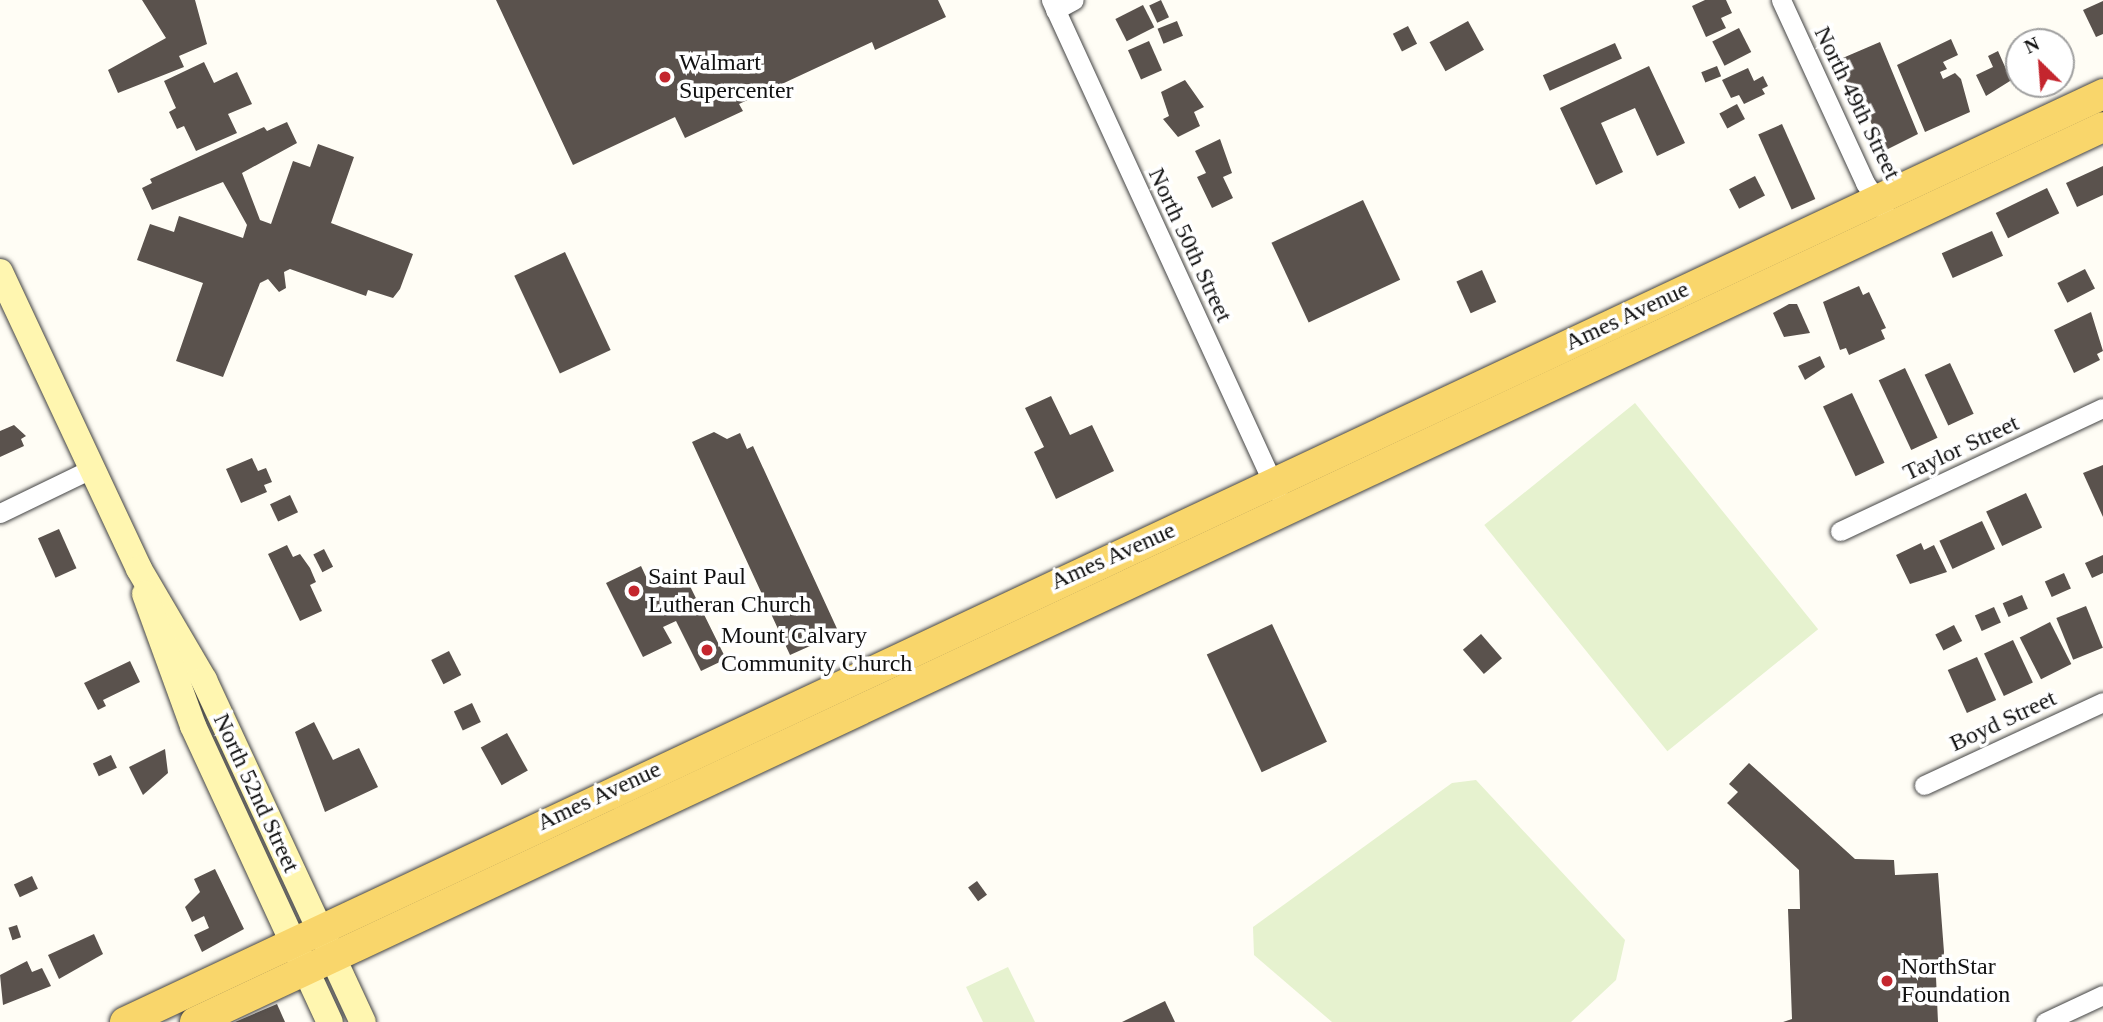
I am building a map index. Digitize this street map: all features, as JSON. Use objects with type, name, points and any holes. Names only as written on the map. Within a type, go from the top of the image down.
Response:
[{"type":"main road","name":"Ames Avenue","points":[[195,1022],[312,948],[1273,482],[2103,93]]},
{"type":"main road","name":"Ames Avenue","points":[[125,1022],[312,948],[1285,510],[2103,127]]},
{"type":"main road","name":"North 52nd Street","points":[[0,272],[139,569],[204,680],[312,948],[330,1022]]},
{"type":"main road","name":"North 52nd Street","points":[[312,948],[363,1022]]},
{"type":"street","points":[[1053,5],[1074,0]]},
{"type":"street","name":"North 49th Street","points":[[1781,0],[1878,200],[1893,225]]},
{"type":"street","name":"North 50th Street","points":[[1053,5],[1285,510]]},
{"type":"street","name":"Taylor Street","points":[[1840,531],[2103,408]]},
{"type":"street","points":[[0,513],[92,469]]},
{"type":"street","name":"Boyd Street","points":[[1924,785],[2103,702]]},
{"type":"street","points":[[2045,1022],[2103,995]]},
{"type":"green space","points":[[1635,403],[1818,629],[1667,751],[1484,525]]},
{"type":"green space","points":[[1476,780],[1625,940],[1616,980],[1571,1022],[1332,1022],[1254,955],[1253,927],[1452,783]]},
{"type":"green space","points":[[1008,967],[1035,1022],[983,1022],[966,987]]},
{"type":"building","points":[[142,0],[195,0],[207,44],[179,56],[184,67],[118,93],[108,70],[166,38]]},
{"type":"building","name":"Walmart Supercenter","points":[[496,0],[938,0],[946,17],[875,50],[872,42],[739,104],[743,111],[685,138],[675,117],[573,165]]},
{"type":"building","points":[[1161,0],[1169,17],[1157,23],[1149,5]]},
{"type":"building","points":[[1705,0],[1726,0],[1732,13],[1721,18],[1726,28],[1706,37],[1692,6]]},
{"type":"building","points":[[2103,1],[2103,34],[2096,37],[2083,10]]},
{"type":"building","points":[[1143,5],[1154,27],[1127,41],[1115,19]]},
{"type":"building","points":[[1177,21],[1183,36],[1164,44],[1158,29]]},
{"type":"building","points":[[1468,21],[1484,50],[1446,71],[1430,42]]},
{"type":"building","points":[[1408,26],[1417,44],[1402,52],[1393,34]]},
{"type":"building","points":[[1739,28],[1751,52],[1725,66],[1712,42]]},
{"type":"building","points":[[1951,39],[1958,55],[1943,62],[1947,69],[1940,72],[1943,79],[1955,73],[1961,79],[1970,112],[1925,132],[1897,65]]},
{"type":"building","points":[[1149,41],[1162,70],[1141,80],[1128,50]]},
{"type":"building","points":[[1880,42],[1918,134],[1884,151],[1869,118],[1862,120],[1838,60]]},
{"type":"building","points":[[1615,43],[1622,59],[1550,91],[1543,75]]},
{"type":"building","points":[[1998,51],[2005,67],[2005,84],[1986,96],[1976,75],[1993,67],[1988,56]]},
{"type":"building","points":[[204,62],[214,83],[237,72],[252,104],[228,114],[237,133],[196,151],[184,126],[177,129],[169,112],[176,108],[164,81]]},
{"type":"building","points":[[1649,66],[1685,143],[1657,156],[1635,108],[1601,123],[1623,172],[1596,185],[1560,108]]},
{"type":"building","points":[[1717,66],[1721,76],[1705,83],[1701,72]]},
{"type":"building","points":[[1748,68],[1754,81],[1763,76],[1768,86],[1762,89],[1765,94],[1744,104],[1739,95],[1731,98],[1722,80]]},
{"type":"building","points":[[1185,80],[1204,107],[1194,112],[1200,126],[1178,137],[1163,119],[1169,116],[1161,92]]},
{"type":"building","points":[[1737,104],[1745,119],[1727,128],[1719,113]]},
{"type":"building","points":[[287,122],[297,143],[242,173],[260,220],[271,224],[293,161],[310,167],[318,144],[354,157],[331,223],[413,254],[400,289],[393,298],[368,290],[366,296],[290,269],[284,272],[286,288],[279,292],[268,279],[260,283],[223,377],[176,361],[203,283],[137,260],[150,224],[174,232],[179,216],[243,238],[247,225],[223,182],[152,210],[142,188],[152,183],[150,179],[264,127],[267,131]]},
{"type":"building","points":[[1782,124],[1815,199],[1792,209],[1758,135]]},
{"type":"building","points":[[1220,139],[1232,173],[1223,177],[1233,198],[1212,208],[1197,177],[1206,173],[1195,151]]},
{"type":"building","points":[[2103,166],[2103,195],[2077,207],[2066,183]]},
{"type":"building","points":[[1755,176],[1765,196],[1739,209],[1729,189]]},
{"type":"building","points":[[2047,188],[2059,213],[2008,238],[1996,213]]},
{"type":"building","points":[[1363,200],[1400,280],[1309,322],[1271,243]]},
{"type":"building","points":[[1992,231],[2003,256],[1953,278],[1942,253]]},
{"type":"building","points":[[565,252],[611,350],[560,374],[514,276]]},
{"type":"building","points":[[2085,269],[2095,289],[2067,303],[2057,283]]},
{"type":"building","points":[[1482,270],[1496,302],[1471,313],[1456,281]]},
{"type":"building","points":[[1859,286],[1863,295],[1869,292],[1886,328],[1881,330],[1885,339],[1849,355],[1846,348],[1840,350],[1823,302]]},
{"type":"building","points":[[1789,304],[1797,304],[1810,333],[1784,337],[1773,313]]},
{"type":"building","points":[[2091,312],[2103,351],[2097,354],[2100,360],[2074,373],[2054,330]]},
{"type":"building","points":[[1820,356],[1825,367],[1805,380],[1798,366]]},
{"type":"building","points":[[1950,363],[1974,414],[1948,426],[1925,375]]},
{"type":"building","points":[[1905,368],[1938,438],[1911,450],[1879,380]]},
{"type":"building","points":[[1852,393],[1885,463],[1856,476],[1823,407]]},
{"type":"building","points":[[1051,396],[1070,435],[1092,425],[1114,471],[1056,499],[1034,452],[1044,447],[1025,408]]},
{"type":"building","points":[[14,425],[26,436],[21,439],[24,446],[0,457],[0,431]]},
{"type":"building","points":[[714,432],[727,439],[740,433],[747,449],[753,446],[839,633],[790,655],[692,442]]},
{"type":"building","points":[[252,458],[258,471],[266,468],[272,482],[264,485],[267,492],[241,503],[226,469]]},
{"type":"building","points":[[2103,465],[2103,517],[2083,473]]},
{"type":"building","points":[[2026,493],[2042,527],[2002,546],[1986,512]]},
{"type":"building","points":[[290,495],[298,512],[278,522],[270,504]]},
{"type":"building","points":[[1982,521],[1995,549],[1953,569],[1939,541]]},
{"type":"building","points":[[59,529],[76,568],[55,578],[38,538]]},
{"type":"building","points":[[1921,543],[1924,550],[1934,545],[1947,572],[1910,584],[1896,555]]},
{"type":"building","points":[[287,545],[293,557],[300,554],[310,568],[316,582],[310,585],[322,611],[300,621],[268,554]]},
{"type":"building","points":[[324,549],[333,567],[322,572],[313,554]]},
{"type":"building","points":[[2103,555],[2103,573],[2092,578],[2085,563]]},
{"type":"building","points":[[641,566],[648,581],[659,575],[665,587],[685,576],[726,659],[701,671],[676,621],[663,627],[672,643],[643,657],[606,583]]},
{"type":"building","points":[[2064,573],[2071,589],[2052,597],[2045,582]]},
{"type":"building","points":[[2022,595],[2028,609],[2009,617],[2003,603]]},
{"type":"building","points":[[2086,606],[2103,648],[2073,660],[2056,618]]},
{"type":"building","points":[[1994,607],[2001,623],[1982,631],[1975,616]]},
{"type":"building","points":[[2050,622],[2071,664],[2041,679],[2020,637]]},
{"type":"building","points":[[1272,624],[1327,742],[1262,772],[1207,654]]},
{"type":"building","points":[[1954,625],[1962,641],[1943,651],[1935,635]]},
{"type":"building","points":[[1481,634],[1502,658],[1484,674],[1463,650]]},
{"type":"building","points":[[2013,640],[2033,683],[2004,696],[1984,654]]},
{"type":"building","points":[[449,651],[461,675],[443,684],[431,660]]},
{"type":"building","points":[[1977,657],[1996,700],[1967,713],[1948,670]]},
{"type":"building","points":[[130,661],[140,682],[103,700],[106,706],[98,710],[84,683]]},
{"type":"building","points":[[472,703],[481,722],[463,730],[454,711]]},
{"type":"building","points":[[314,722],[333,760],[359,748],[378,787],[325,812],[295,732]]},
{"type":"building","points":[[507,733],[528,771],[502,785],[481,748]]},
{"type":"building","points":[[165,749],[168,773],[143,795],[129,767]]},
{"type":"building","points":[[111,755],[117,768],[99,776],[93,763]]},
{"type":"building","points":[[1749,763],[1855,859],[1894,860],[1895,875],[1938,873],[1944,952],[1942,976],[1936,977],[1938,1022],[1783,1022],[1792,1019],[1788,909],[1800,909],[1799,870],[1727,803],[1738,792],[1729,784]]},
{"type":"building","points":[[215,869],[244,929],[202,952],[194,935],[209,928],[204,916],[192,922],[185,907],[200,892],[194,879]]},
{"type":"building","points":[[32,876],[38,889],[20,897],[14,884]]},
{"type":"building","points":[[977,881],[987,895],[978,901],[968,887]]},
{"type":"building","points":[[17,925],[21,937],[12,940],[8,928]]},
{"type":"building","points":[[94,934],[103,954],[59,979],[48,955]]},
{"type":"building","points":[[27,961],[32,972],[42,968],[51,986],[3,1005],[0,975]]},
{"type":"building","points":[[1165,1001],[1175,1022],[1122,1022]]},
{"type":"building","points":[[277,1004],[285,1022],[235,1022]]},
{"type":"place","name":"Walmart Supercenter","points":[[665,77]]},
{"type":"place","name":"Saint Paul Lutheran Church","points":[[634,591]]},
{"type":"place","name":"Mount Calvary Community Church","points":[[707,650]]},
{"type":"place","name":"NorthStar Foundation","points":[[1887,981]]}]
